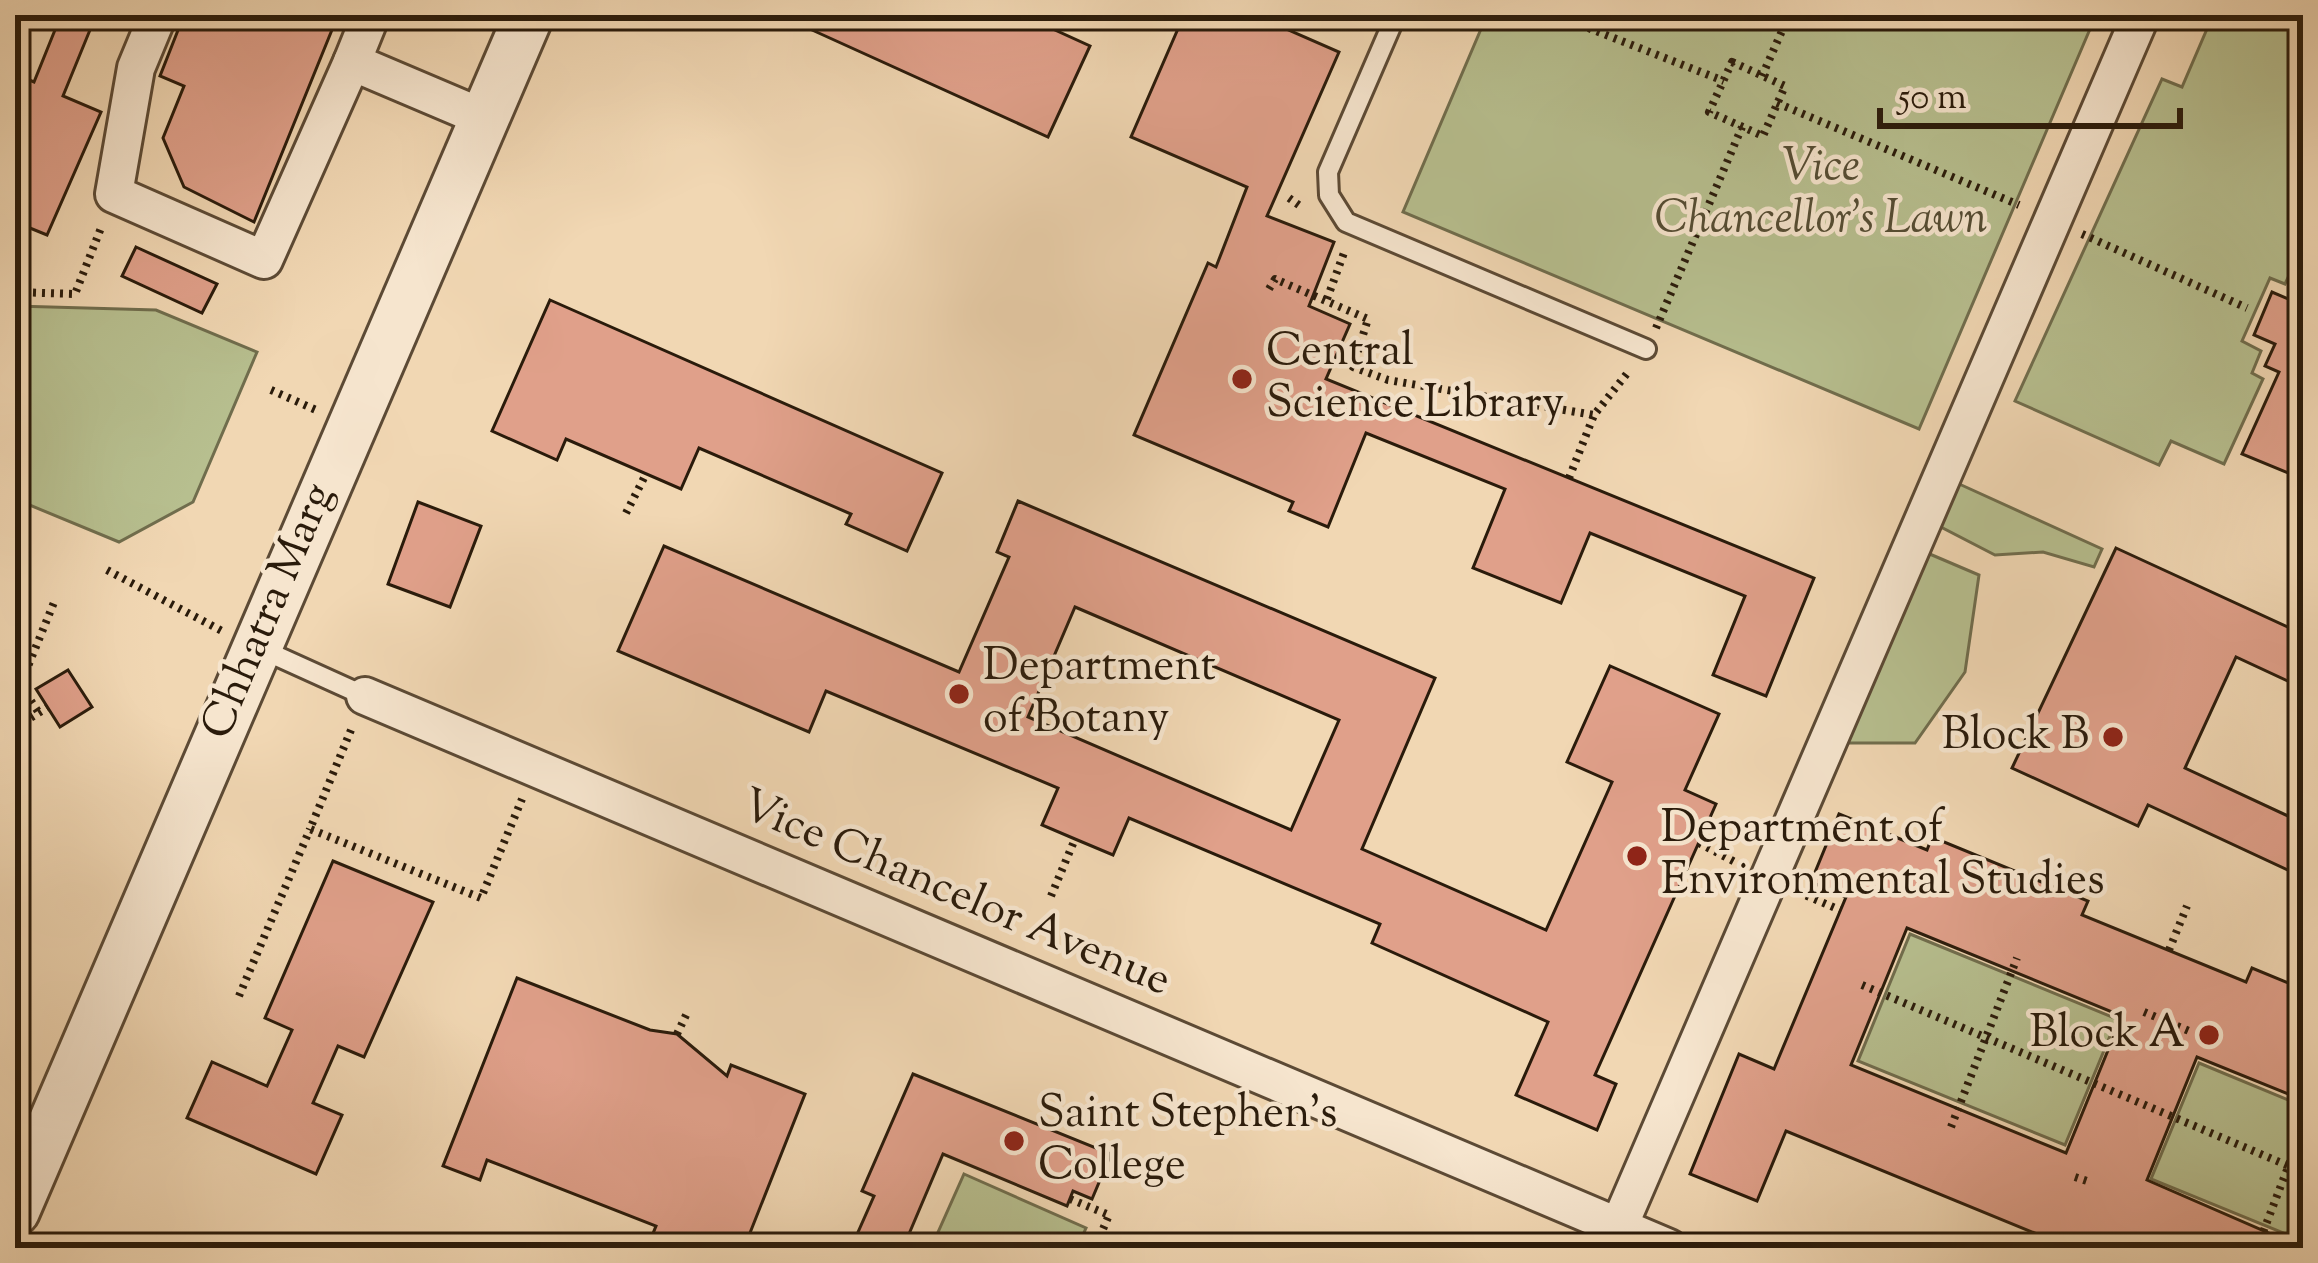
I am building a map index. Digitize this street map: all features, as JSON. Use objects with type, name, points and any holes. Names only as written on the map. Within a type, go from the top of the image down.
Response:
[{"type":"street","points":[[158,15],[136,68],[114,194],[264,260],[370,15]]},
{"type":"street","name":"Chhatra Marg","points":[[15,1210],[529,15]]},
{"type":"street","points":[[1619,1226],[2141,15]]},
{"type":"street","points":[[352,62],[484,118]]},
{"type":"street","name":"Vice Chancelor Avenue","points":[[365,695],[1669,1248]]},
{"type":"lane","points":[[1396,15],[1328,172],[1329,195],[1346,221],[1646,350]]},
{"type":"lane","name":"Vice Chancelor Avenue","points":[[255,646],[365,695]]},
{"type":"path","points":[[1555,15],[1724,81]]},
{"type":"path","points":[[1762,76],[1789,15]]},
{"type":"path","points":[[1732,62],[1785,86],[1763,136],[1709,112],[1724,81],[1732,62]]},
{"type":"path","points":[[1777,103],[2247,308]]},
{"type":"path","points":[[1568,478],[1594,415],[1646,350],[1742,127]]},
{"type":"path","points":[[15,292],[75,294],[114,194]]},
{"type":"path","points":[[1269,289],[1274,279],[1368,319],[1353,368],[1388,380],[1594,415]]},
{"type":"path","points":[[626,513],[646,474]]},
{"type":"path","points":[[106,570],[255,646]]},
{"type":"path","points":[[15,698],[55,600]]},
{"type":"path","points":[[15,718],[24,722],[43,710],[21,684]]},
{"type":"path","points":[[239,997],[365,695]]},
{"type":"path","points":[[310,830],[481,898],[534,767]]},
{"type":"path","points":[[1051,896],[1075,839]]},
{"type":"path","points":[[2169,950],[2187,906]]},
{"type":"path","points":[[1952,1127],[2018,958]]},
{"type":"path","points":[[1862,985],[2303,1172]]},
{"type":"path","points":[[676,1034],[688,1011]]},
{"type":"path","points":[[2144,1012],[2189,1031]]},
{"type":"path","points":[[2257,1248],[2303,1128]]},
{"type":"path","points":[[2075,1177],[2090,1182]]},
{"type":"path","points":[[1070,1198],[1108,1215],[1095,1248]]},
{"type":"green space","name":"Vice Chancellor's Lawn","points":[[1487,15],[2096,15],[1919,429],[1403,212]]},
{"type":"green space","points":[[2213,15],[2303,15],[2303,274],[2292,269],[2285,284],[2270,278],[2242,341],[2261,351],[2252,373],[2263,379],[2224,464],[2171,441],[2159,465],[2015,401],[2162,79],[2182,87]]},
{"type":"green space","points":[[15,306],[156,310],[257,352],[193,502],[119,542],[15,499]]},
{"type":"green space","points":[[1957,483],[2102,549],[2094,567],[2043,552],[1995,555],[1939,526]]},
{"type":"green space","points":[[1925,552],[1979,575],[1965,672],[1915,743],[1845,743]]},
{"type":"green space","points":[[1910,934],[2117,1019],[2065,1145],[1858,1061]]},
{"type":"green space","points":[[2199,1063],[2303,1106],[2303,1241],[2151,1179]]},
{"type":"green space","points":[[964,1174],[1086,1228],[1077,1248],[931,1248]]},
{"type":"building","points":[[61,15],[92,25],[63,96],[101,112],[47,235],[15,222],[15,74],[34,82]]},
{"type":"building","points":[[184,15],[338,15],[254,222],[184,187],[163,138],[184,86],[160,76]]},
{"type":"building","points":[[779,15],[1022,15],[1090,46],[1048,137]]},
{"type":"building","points":[[1184,15],[1254,15],[1339,52],[1267,216],[1334,242],[1309,306],[1350,324],[1326,379],[1814,578],[1766,696],[1713,675],[1745,596],[1590,533],[1561,603],[1473,568],[1505,489],[1366,433],[1328,527],[1289,511],[1293,502],[1134,435],[1208,263],[1216,267],[1247,187],[1131,137]]},
{"type":"building","points":[[136,247],[217,284],[202,313],[122,276]]},
{"type":"building","points":[[2303,278],[2303,479],[2242,454],[2279,372],[2265,366],[2275,344],[2254,335],[2272,292],[2293,301]]},
{"type":"building","points":[[550,300],[942,473],[907,551],[846,524],[851,514],[699,448],[681,489],[566,439],[557,460],[492,431]]},
{"type":"building","points":[[1018,501],[1435,678],[1362,849],[1546,930],[1612,782],[1567,762],[1610,666],[1719,714],[1685,790],[1716,804],[1595,1075],[1616,1084],[1597,1130],[1516,1095],[1548,1022],[1372,943],[1380,924],[1129,818],[1113,855],[1042,825],[1058,788],[826,691],[809,732],[618,651],[664,546],[959,672],[1009,557],[997,552]],"holes":[[[1075,607],[1339,720],[1291,830],[1028,717]]]},
{"type":"building","points":[[418,502],[481,526],[450,607],[388,584]]},
{"type":"building","name":"Block B","points":[[2116,548],[2303,634],[2303,688],[2236,657],[2185,768],[2303,823],[2303,877],[2148,805],[2138,826],[2012,768]]},
{"type":"building","points":[[68,670],[92,707],[60,727],[36,689]]},
{"type":"building","name":"Block A","points":[[1839,814],[1927,850],[1932,837],[2088,901],[2082,915],[2246,982],[2252,968],[2303,989],[2303,1100],[2197,1057],[2147,1180],[2303,1248],[2071,1248],[1786,1131],[1757,1201],[1690,1174],[1739,1054],[1774,1069],[1846,897],[1811,882]],"holes":[[[1907,928],[2122,1016],[2066,1153],[1851,1065]]]},
{"type":"building","points":[[333,861],[433,902],[364,1057],[338,1046],[313,1103],[342,1115],[316,1174],[187,1118],[212,1062],[267,1086],[292,1030],[265,1018]]},
{"type":"building","points":[[517,978],[650,1030],[677,1034],[727,1076],[731,1065],[805,1094],[744,1248],[647,1248],[656,1226],[487,1160],[480,1180],[443,1166]]},
{"type":"building","points":[[913,1074],[1111,1154],[1092,1199],[1073,1191],[1067,1206],[943,1154],[903,1248],[851,1248],[874,1196],[862,1191]]},
{"type":"place","name":"Central Science Library","points":[[1242,379]]},
{"type":"place","name":"Department of Botany","points":[[959,694]]},
{"type":"place","name":"Block B","points":[[2113,737]]},
{"type":"place","name":"Department of Environmental Studies","points":[[1637,856]]},
{"type":"place","name":"Block A","points":[[2209,1035]]},
{"type":"place","name":"Saint Stephen's College","points":[[1014,1141]]}]
